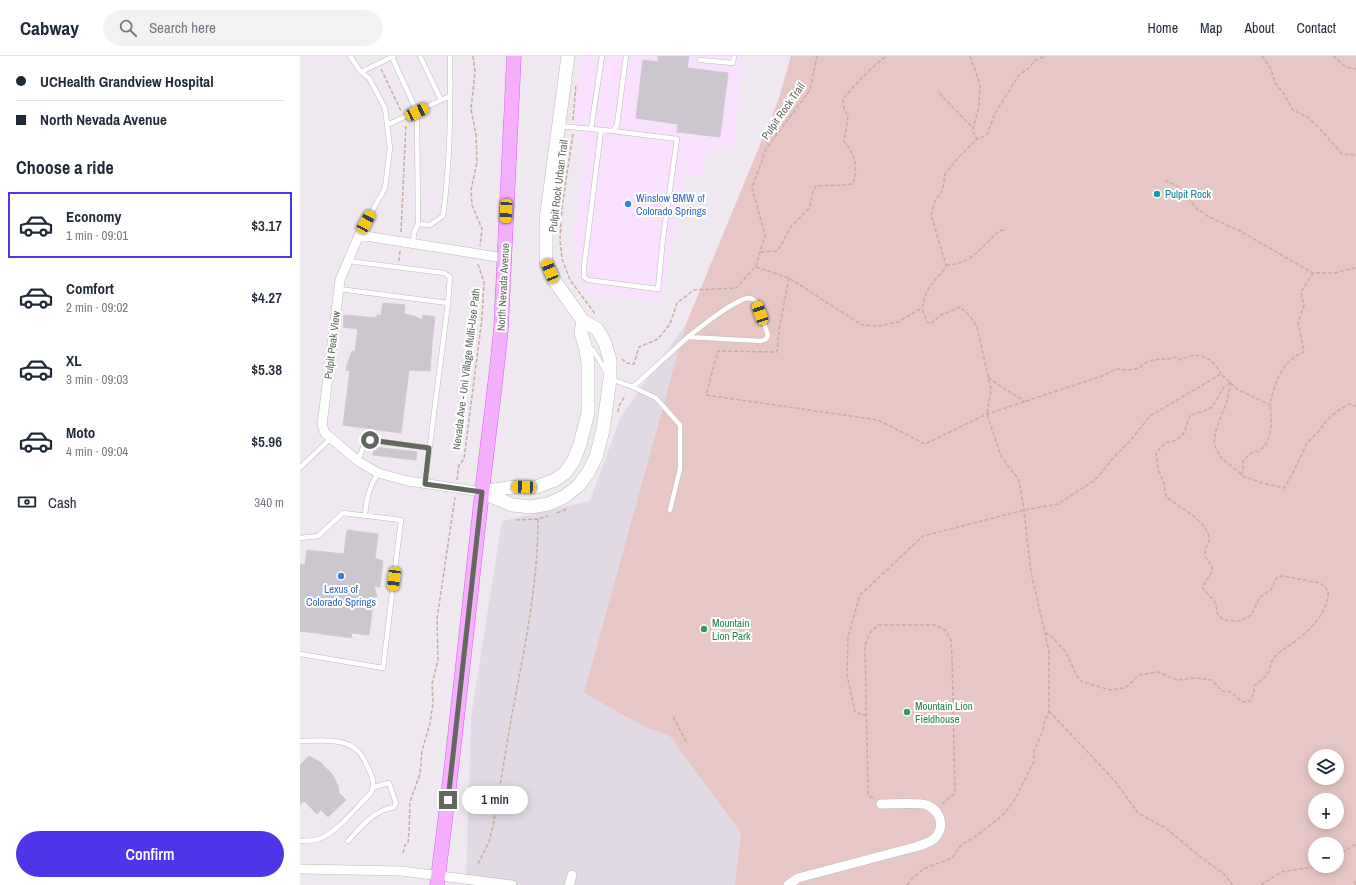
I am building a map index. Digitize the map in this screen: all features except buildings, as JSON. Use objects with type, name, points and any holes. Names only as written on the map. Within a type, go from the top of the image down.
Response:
[{"type":"main road","name":"North Nevada Avenue","points":[[438,880],[497,372],[501,328],[514,56]]},
{"type":"main road","points":[[482,492],[512,505],[531,507],[548,504],[564,497],[578,486],[588,473],[596,457],[603,430],[610,379],[610,360],[605,343],[597,329],[583,321],[554,280],[546,261],[546,220],[568,56]]},
{"type":"main road","points":[[482,492],[513,487],[536,488],[555,480],[565,473],[574,460],[588,413],[588,370],[586,349],[581,333],[583,321]]},
{"type":"street","points":[[359,235],[504,258]]},
{"type":"street","name":"Pulpit Peak View","points":[[359,235],[341,276],[322,425],[325,434],[358,461],[378,473],[408,481],[482,492]]},
{"type":"street","points":[[788,885],[798,878],[916,847],[934,839],[939,833],[941,826],[940,819],[933,808],[926,804],[881,804]]},
{"type":"street","points":[[300,869],[401,871],[438,880],[512,885]]},
{"type":"street","points":[[569,885],[572,875]]},
{"type":"lane","points":[[350,56],[361,72],[369,78],[385,108],[390,148],[385,188],[359,235]]},
{"type":"lane","points":[[361,72],[393,56],[417,112],[418,224],[414,233],[413,244]]},
{"type":"lane","points":[[420,56],[441,100]]},
{"type":"lane","points":[[418,224],[430,225],[443,216],[450,96],[450,56]]},
{"type":"lane","points":[[591,129],[602,56]]},
{"type":"lane","points":[[613,131],[617,125],[626,56]]},
{"type":"lane","points":[[700,60],[733,63],[734,56]]},
{"type":"lane","points":[[387,125],[450,96]]},
{"type":"lane","points":[[558,126],[613,131],[677,139],[662,238],[658,289],[588,280],[584,276],[601,130]]},
{"type":"lane","points":[[348,261],[444,273],[448,275],[450,282],[448,303],[425,484]]},
{"type":"lane","points":[[339,288],[448,303]]},
{"type":"lane","points":[[633,387],[688,337],[731,306],[747,298],[752,298],[757,302],[768,335],[766,339],[761,341],[688,337]]},
{"type":"lane","points":[[586,349],[593,350],[610,379],[633,387],[656,398],[680,425],[680,469],[670,510]]},
{"type":"lane","points":[[300,468],[331,438]]},
{"type":"lane","points":[[358,461],[365,442],[370,440],[429,448]]},
{"type":"lane","points":[[365,516],[367,496],[371,484],[378,473]]},
{"type":"lane","points":[[300,538],[318,536],[343,513],[401,520],[383,668],[300,654]]},
{"type":"lane","points":[[300,741],[332,741],[354,747],[364,760],[372,777],[374,787],[371,793],[334,830],[319,839],[300,841]]},
{"type":"lane","points":[[348,841],[376,813],[384,809],[394,807],[396,803],[388,783],[374,787]]},
{"type":"path","name":"Nevada Ave - Uni Village Multi-Use Path","points":[[458,472],[459,465],[464,459],[482,318],[484,282],[479,268],[482,229],[472,205],[471,190],[477,162],[476,135],[471,109],[475,72],[473,56]]},
{"type":"path","name":"Pulpit Rock Trail","points":[[622,359],[626,363],[634,364],[639,347],[658,339],[670,324],[677,303],[694,290],[736,288],[756,266],[765,235],[752,188],[766,149],[810,90],[817,56]]},
{"type":"path","points":[[760,252],[777,250],[790,228],[810,207],[812,194],[816,186],[842,186],[853,184],[856,174],[856,164],[850,148],[844,142],[848,116],[844,109],[843,99],[872,67],[886,56]]},
{"type":"path","points":[[970,56],[980,84],[979,107],[973,128],[973,132],[977,139]]},
{"type":"path","points":[[907,885],[923,869],[952,858],[961,845],[976,836],[1003,815],[1014,801],[1034,761],[1034,751],[1043,731],[1049,711],[1049,651],[1031,572],[1019,480],[1001,456],[987,414],[991,389],[977,327],[970,316],[960,307],[942,315],[930,324],[922,308],[925,294],[946,265],[931,215],[935,201],[943,189],[945,174],[958,158],[977,139],[987,135],[995,113],[1019,75],[1029,68],[1034,61],[1045,56]]},
{"type":"path","points":[[1262,56],[1270,69],[1275,83],[1284,94],[1293,110],[1309,118],[1342,154],[1356,155]]},
{"type":"path","points":[[1333,56],[1346,67],[1356,69]]},
{"type":"path","points":[[381,69],[401,111]]},
{"type":"path","name":"Pulpit Rock Urban Trail","points":[[577,77],[573,137],[562,207],[560,240],[561,253],[570,280],[599,319]]},
{"type":"path","points":[[939,93],[973,128]]},
{"type":"path","points":[[401,236],[406,122]]},
{"type":"path","points":[[1165,180],[1181,188],[1196,208],[1209,217],[1240,231],[1313,274],[1335,273],[1353,268],[1356,269]]},
{"type":"path","points":[[946,265],[956,265],[971,258],[1000,231],[1004,230]]},
{"type":"path","points":[[398,268],[400,247]]},
{"type":"path","points":[[756,266],[789,278],[862,325],[880,326],[898,322],[922,308]]},
{"type":"path","points":[[1241,475],[1243,461],[1265,444],[1269,435],[1272,417],[1270,405],[1280,371],[1297,355],[1304,352],[1298,322],[1304,306],[1301,292],[1313,274]]},
{"type":"path","points":[[706,395],[878,420],[925,444],[987,414],[1102,376],[1116,369],[1128,370],[1139,368],[1148,361],[1159,359],[1169,359],[1174,357],[1182,360],[1185,357],[1202,356],[1211,360],[1221,374],[1238,389],[1270,405]]},
{"type":"path","points":[[867,716],[855,712],[847,675],[848,637],[860,595],[923,536],[1024,510],[1058,504],[1094,480],[1130,441],[1150,416],[1221,374]]},
{"type":"path","points":[[988,377],[1002,388],[1010,391],[1025,402]]},
{"type":"path","points":[[1231,382],[1228,398],[1216,430],[1214,444],[1221,458],[1241,475],[1262,483],[1284,488],[1292,475],[1307,443],[1328,419],[1349,404],[1356,406]]},
{"type":"path","points":[[1045,634],[1050,635],[1066,652],[1077,676],[1082,682],[1111,690],[1125,688],[1138,675],[1158,672],[1177,680],[1197,678],[1212,680],[1222,691],[1231,692],[1242,702],[1250,700],[1254,693],[1254,686],[1265,677],[1270,670],[1271,661],[1282,650],[1306,633],[1317,620],[1329,597],[1328,590],[1320,583],[1284,576],[1277,577],[1271,590],[1260,597],[1251,615],[1240,621],[1223,620],[1217,613],[1216,603],[1202,587],[1212,572],[1212,565],[1207,560],[1204,552],[1209,542],[1208,532],[1191,512],[1166,497],[1164,483],[1158,469],[1156,453],[1165,443],[1177,440],[1184,433],[1190,415],[1212,407],[1224,387],[1231,382]]},
{"type":"path","points":[[404,853],[408,843],[410,802],[422,766],[422,752],[430,723],[433,703],[432,684],[438,660],[436,619],[454,510]]},
{"type":"path","points":[[478,864],[489,842],[493,826],[524,652],[534,579],[538,540],[538,519]]},
{"type":"path","points":[[881,804],[868,795],[865,645],[870,633],[878,625],[935,625],[945,630],[951,640],[955,793],[942,804],[933,808]]},
{"type":"path","points":[[1049,711],[1115,781],[1138,813],[1167,829],[1224,874],[1233,885]]},
{"type":"path","points":[[673,717],[687,743]]},
{"type":"path","points":[[1344,852],[1356,844]]},
{"type":"path","points":[[1261,885],[1281,872],[1308,868]]},
{"type":"path","points":[[1355,885],[1356,881]]},
{"type":"shaded area","name":"Winslow BMW of Colorado Springs","points":[[581,56],[743,56],[734,144],[707,151],[701,175],[684,174],[661,303],[587,294],[578,268],[574,233],[584,149],[574,117]]},
{"type":"shaded area","points":[[791,56],[1356,56],[1356,885],[735,885],[741,833],[670,736],[643,726],[584,693],[686,324],[778,101]]},
{"type":"shaded area","points":[[686,324],[922,325],[1300,333],[1342,749],[1308,749],[1308,785],[1344,785],[1344,767],[1356,885],[466,885],[471,717],[502,521],[590,501],[621,416]]},
{"type":"place","name":"Pulpit Rock","points":[[1157,194]]},
{"type":"place","name":"Winslow BMW of Colorado Springs","points":[[628,204]]},
{"type":"place","name":"Lexus of Colorado Springs","points":[[341,576]]},
{"type":"place","name":"Mountain Lion Park","points":[[704,629]]},
{"type":"place","name":"Mountain Lion Fieldhouse","points":[[907,712]]},
{"type":"route","points":[[370,440],[429,448],[425,484],[482,492],[448,800]]}]
